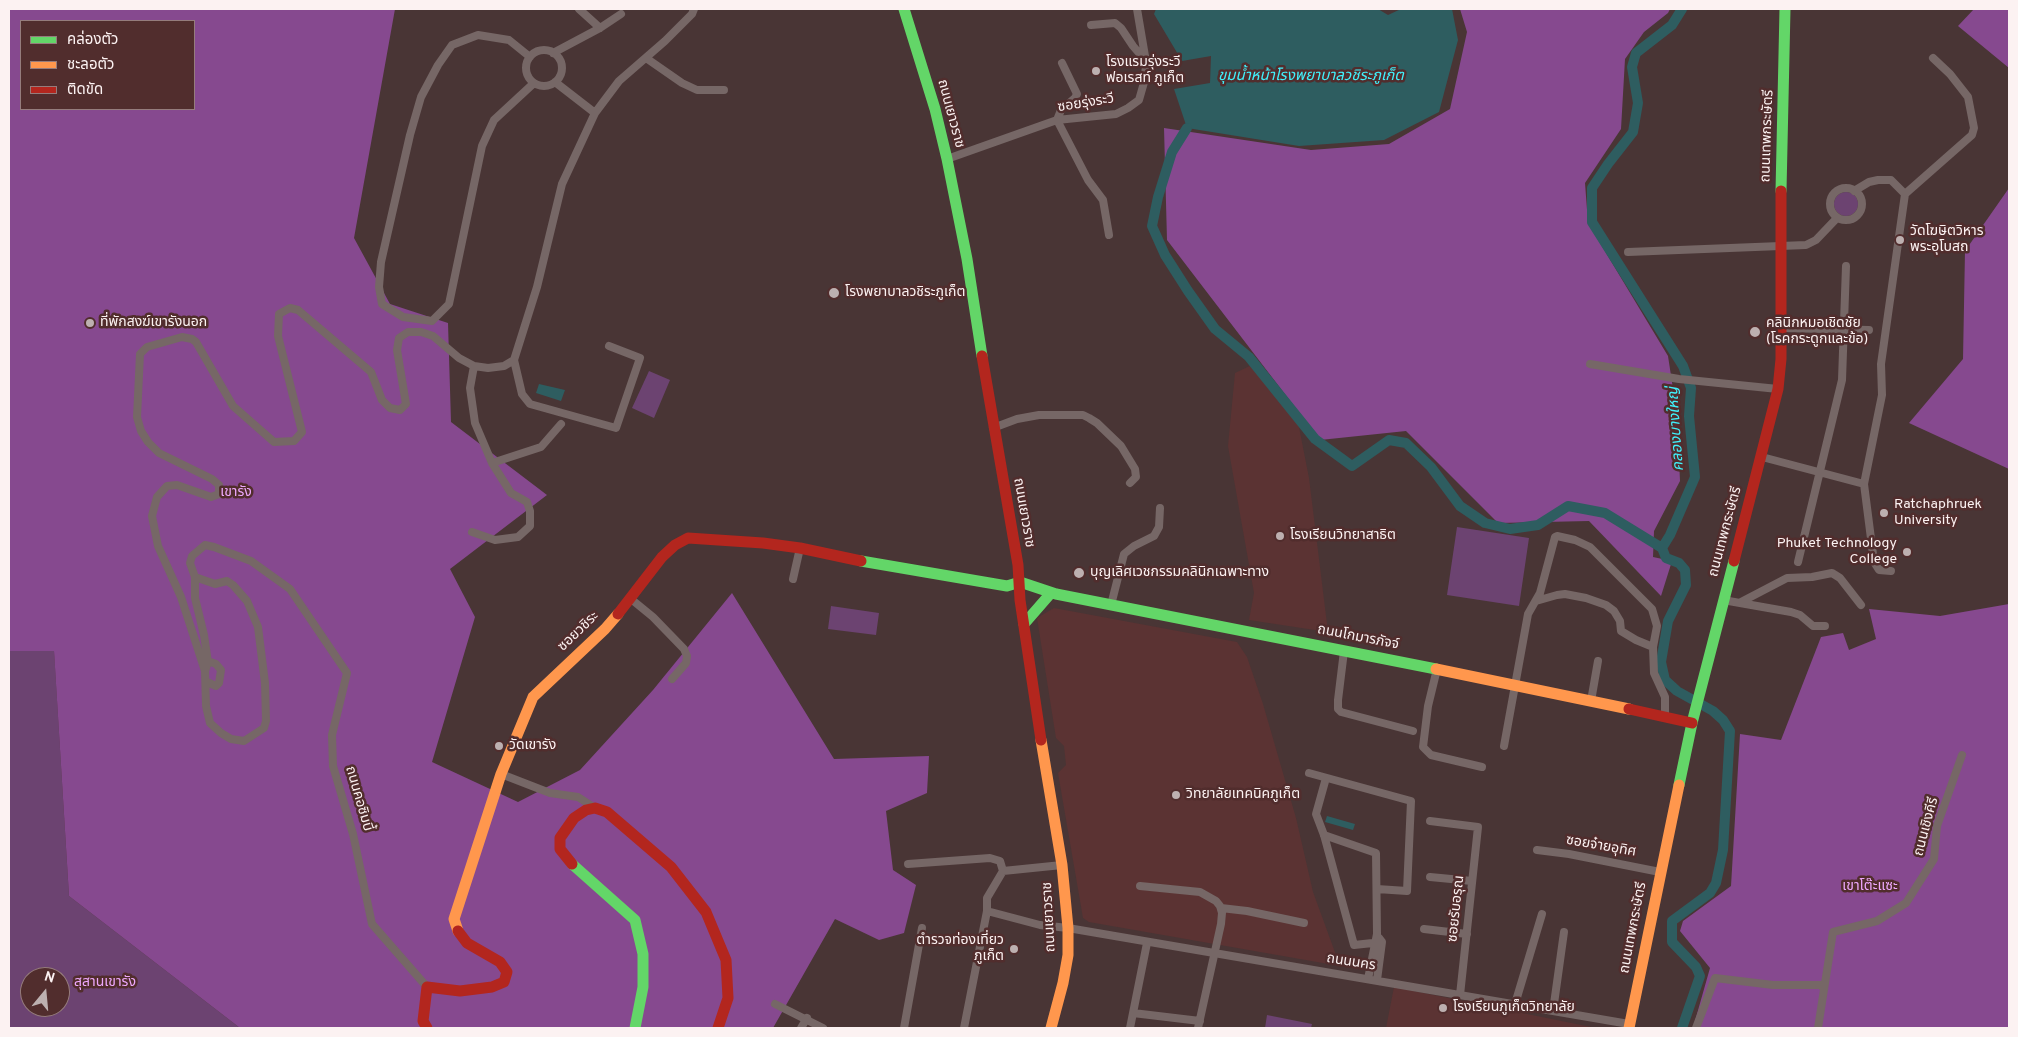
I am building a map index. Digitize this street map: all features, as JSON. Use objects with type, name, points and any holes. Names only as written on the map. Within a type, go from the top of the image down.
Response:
[{"type":"street","points":[[579,9],[600,28]]},
{"type":"street","points":[[609,346],[640,358],[616,428],[530,404],[522,394],[514,360],[537,287],[562,184],[595,113],[619,81],[692,14],[694,9]]},
{"type":"street","name":"ถนนเยาวราช","points":[[904,9],[935,110],[947,159],[968,265],[993,428],[1020,582],[1039,731],[1062,865],[1069,941],[1066,969],[1051,1028]]},
{"type":"street","name":"ซอยรุ่งระวี","points":[[947,159],[1056,120],[1116,114],[1139,100],[1145,79],[1146,62],[1137,9]]},
{"type":"street","name":"ถนนเทพกระษัตรี","points":[[1629,1026],[1692,723],[1778,389],[1781,359],[1780,246],[1785,9]]},
{"type":"street","name":"ถนนเทพกระษัตรี","points":[[1785,36],[1789,9]]},
{"type":"street","points":[[553,53],[600,28],[620,14]]},
{"type":"street","points":[[1091,24],[1115,23],[1121,28],[1146,62]]},
{"type":"street","points":[[530,57],[508,40],[478,35],[452,45],[438,65],[421,97],[404,162],[381,262],[379,287],[382,304],[403,317],[432,321],[449,304],[482,146],[494,120],[534,83]]},
{"type":"street","points":[[544,50],[553,53],[560,61],[562,67],[561,74],[555,82],[543,86],[534,83],[526,73],[530,57],[538,51],[544,50]]},
{"type":"street","points":[[646,58],[682,83],[697,90],[724,90]]},
{"type":"street","points":[[1891,571],[1879,570],[1874,562],[1864,484],[1882,394],[1881,364],[1905,194],[1972,135],[1974,128],[1968,97],[1950,74],[1933,58]]},
{"type":"street","points":[[1062,63],[1077,94],[1061,110],[1056,120],[1088,180],[1103,200],[1109,236]]},
{"type":"street","points":[[555,82],[595,113]]},
{"type":"street","points":[[1854,191],[1869,182],[1890,180],[1905,194]]},
{"type":"street","points":[[1846,188],[1854,191],[1860,196],[1861,210],[1850,220],[1845,221],[1837,218],[1831,212],[1832,196],[1841,189],[1846,188]]},
{"type":"street","points":[[1628,252],[1806,245],[1816,240],[1837,218]]},
{"type":"street","points":[[1798,562],[1841,387],[1846,266]]},
{"type":"street","points":[[207,682],[216,686],[220,683],[221,670],[216,664],[205,660],[158,546],[152,516],[157,497],[167,486],[177,485],[211,497],[219,494],[220,485],[212,479],[160,453],[148,442],[137,417],[140,354],[147,347],[182,337],[192,339],[196,342],[233,406],[274,442],[294,441],[302,432],[278,336],[278,314],[290,308],[298,310],[371,372],[382,400],[390,408],[400,410],[406,404],[397,350],[399,338],[408,332],[421,332],[433,336],[459,358],[474,366],[488,368],[504,366],[514,360]]},
{"type":"street","points":[[1781,328],[1869,330]]},
{"type":"street","points":[[1590,364],[1685,379],[1778,389]]},
{"type":"street","points":[[472,532],[496,540],[518,537],[530,526],[530,511],[527,502],[512,493],[492,463],[475,423],[470,388],[474,366]]},
{"type":"street","points":[[993,428],[1039,415],[1083,415],[1097,423],[1121,446],[1135,469],[1136,477],[1130,482]]},
{"type":"street","points":[[492,463],[541,447],[561,424]]},
{"type":"street","points":[[1762,457],[1821,471],[1864,484]]},
{"type":"street","points":[[1111,605],[1124,554],[1134,546],[1149,540],[1157,532],[1160,508]]},
{"type":"street","points":[[1504,746],[1528,614],[1543,584],[1555,537],[1557,536],[1575,540],[1599,554],[1652,609],[1657,626],[1653,647],[1654,673],[1665,697],[1665,716]]},
{"type":"street","name":"ซอยวชิระ","points":[[426,987],[460,991],[492,987],[504,982],[507,972],[500,962],[467,943],[457,930],[454,919],[515,734],[533,697],[605,629],[632,599],[662,557],[675,545],[688,538],[709,538],[800,548],[875,564],[1007,586],[1020,582]]},
{"type":"street","name":"ถนนคอซิมบี้","points":[[195,577],[190,563],[192,556],[205,545],[251,560],[290,589],[347,673],[332,735],[333,766],[353,834],[372,924],[426,987]]},
{"type":"street","points":[[793,579],[800,548]]},
{"type":"street","points":[[1741,602],[1787,578],[1812,577],[1832,573],[1840,578],[1861,605]]},
{"type":"street","points":[[195,588],[198,583],[215,584],[227,581],[234,585],[244,596],[258,627],[265,683],[266,721],[264,728],[244,741],[231,739],[210,723],[206,706],[207,682],[204,635],[195,598],[195,588],[195,577],[207,583]]},
{"type":"street","name":"ถนนโกมารภัจจ์","points":[[1020,582],[1051,592],[1111,605],[1515,684],[1692,723]]},
{"type":"street","points":[[1024,624],[1051,592]]},
{"type":"street","points":[[1536,600],[1565,594],[1586,598],[1606,606],[1614,611],[1620,621],[1621,630],[1636,640],[1653,647]]},
{"type":"street","points":[[632,599],[654,617],[684,650],[687,656],[686,662],[672,679]]},
{"type":"street","points":[[1723,600],[1791,612],[1800,615],[1813,626],[1825,626]]},
{"type":"street","points":[[1344,651],[1338,709],[1341,712],[1413,731]]},
{"type":"street","points":[[1590,701],[1598,661]]},
{"type":"street","points":[[1437,669],[1428,706],[1423,747],[1431,754],[1482,767]]},
{"type":"street","name":"ถนนเชิงคีรี","points":[[1818,1028],[1833,932],[1877,920],[1906,903],[1934,858],[1938,826],[1962,755]]},
{"type":"street","points":[[1309,772],[1411,801],[1407,891],[1377,889]]},
{"type":"street","points":[[502,774],[550,794],[578,797],[595,808],[607,812],[671,867],[706,912],[726,960],[728,998],[718,1028]]},
{"type":"street","points":[[1326,778],[1316,814],[1324,835],[1354,945],[1378,943]]},
{"type":"street","points":[[595,808],[586,810],[574,818],[560,838],[560,849],[567,860],[635,920],[643,954],[643,987],[635,1028]]},
{"type":"street","name":"ซอยรับอรุณ","points":[[1430,821],[1478,827],[1460,995]]},
{"type":"street","points":[[1324,835],[1376,853],[1377,980]]},
{"type":"street","name":"ซอยจ๋ายอุทิศ","points":[[1537,850],[1570,854],[1660,872]]},
{"type":"street","points":[[908,864],[990,858],[1000,861],[1003,871],[987,898],[987,912],[964,1028]]},
{"type":"street","points":[[1003,871],[1062,865]]},
{"type":"street","points":[[1430,877],[1472,881]]},
{"type":"street","points":[[1133,1013],[1199,1025],[1222,913],[1216,901],[1200,892],[1140,886]]},
{"type":"street","points":[[1221,908],[1247,910],[1304,923]]},
{"type":"street","name":"ถนนนคร","points":[[987,912],[1040,925],[1068,928],[1377,980],[1629,1026]]},
{"type":"street","points":[[1514,1004],[1542,914]]},
{"type":"street","points":[[904,1028],[922,928]]},
{"type":"street","points":[[1424,929],[1466,934]]},
{"type":"street","points":[[1553,1011],[1564,932]]},
{"type":"street","points":[[1130,1028],[1147,942]]},
{"type":"street","points":[[1368,979],[1378,943]]},
{"type":"street","points":[[1696,1028],[1715,978],[1773,986],[1821,985],[1824,989]]},
{"type":"street","points":[[426,987],[423,1021],[427,1028]]},
{"type":"street","points":[[775,1004],[807,1018],[823,1028]]},
{"type":"street","points":[[801,1028],[807,1018]]},
{"type":"shaded area","name":"โรงเรียนวิทยาสาธิต","points":[[1252,365],[1298,422],[1309,478],[1328,632],[1249,620],[1254,593],[1228,446],[1235,373]]},
{"type":"shaded area","name":"วิทยาลัยเทคนิคภูเก็ต","points":[[1054,608],[1237,642],[1247,657],[1263,704],[1296,818],[1313,892],[1340,966],[1089,922],[1083,918],[1058,773],[1066,765],[1064,746],[1056,738],[1037,618]]},
{"type":"shaded area","name":"โรงเรียนภูเก็ตวิทยาลัย","points":[[1394,987],[1596,1028],[1386,1028]]},
{"type":"green space","name":"เขารัง","points":[[9,9],[395,9],[354,238],[390,304],[448,323],[451,422],[547,495],[450,569],[475,617],[432,762],[518,802],[580,770],[653,690],[732,593],[834,759],[929,756],[927,793],[886,811],[893,870],[916,885],[904,933],[879,940],[835,919],[773,1028],[240,1028],[69,896],[54,651],[9,651]]},
{"type":"green space","points":[[1460,9],[1670,9],[1668,13],[1644,32],[1625,59],[1621,129],[1585,183],[1588,223],[1668,356],[1677,415],[1680,481],[1654,531],[1653,557],[1672,561],[1661,596],[1589,521],[1498,523],[1406,431],[1320,440],[1167,240],[1164,128],[1311,150],[1389,144],[1450,109],[1467,32]]},
{"type":"green space","points":[[1974,9],[2009,9],[2009,68],[1958,26]]},
{"type":"green space","points":[[2009,188],[2009,469],[1909,423],[1963,359],[1965,251]]},
{"type":"green space","points":[[1846,192],[1855,195],[1858,204],[1855,213],[1846,216],[1837,213],[1834,204],[1837,195]]},
{"type":"green space","points":[[649,371],[670,380],[654,418],[632,408]]},
{"type":"green space","points":[[1457,527],[1529,538],[1519,606],[1447,595]]},
{"type":"green space","name":"เขาโต๊ะแซะ","points":[[2009,604],[2009,1028],[1693,1028],[1710,968],[1680,931],[1683,921],[1731,886],[1740,734],[1781,740],[1821,637],[1843,633],[1849,650],[1876,639],[1869,609],[1940,616]]},
{"type":"green space","points":[[831,606],[879,613],[876,635],[828,629]]},
{"type":"green space","name":"สุสานเขารัง","points":[[54,650],[69,896],[240,1028],[9,1028],[9,651]]},
{"type":"green space","points":[[1267,1015],[1312,1024],[1311,1028],[1265,1028]]},
{"type":"water","name":"ขุมน้ำหน้าโรงพยาบาลวชิระภูเก็ต","points":[[1156,9],[1378,9],[1388,15],[1401,9],[1452,9],[1458,40],[1439,112],[1384,140],[1299,146],[1187,128],[1174,89],[1210,83],[1211,56],[1182,61],[1154,14]]},
{"type":"water","points":[[539,384],[565,390],[561,401],[536,393]]},
{"type":"water","points":[[1327,816],[1355,824],[1353,830],[1325,822]]},
{"type":"waterway","name":"คลองบางใหญ่","points":[[1682,9],[1672,25],[1636,53],[1632,67],[1638,103],[1633,132],[1592,188],[1592,222],[1683,366],[1691,388],[1689,416],[1695,477],[1670,535],[1662,548],[1666,558],[1679,563],[1685,570],[1686,585],[1668,621],[1661,662],[1665,680],[1677,691],[1713,711],[1723,720],[1730,731],[1723,850],[1716,883],[1710,893],[1672,921],[1672,942],[1696,967],[1700,976],[1682,1028]]},
{"type":"waterway","points":[[1187,128],[1172,152],[1158,197],[1152,226],[1165,255],[1215,329],[1249,357],[1315,439],[1352,466],[1389,440],[1406,443],[1431,467],[1460,506],[1485,523],[1510,529],[1538,525],[1568,506],[1605,513],[1662,548]]},
{"type":"traffic: fast","points":[[904,9],[935,109],[947,159],[967,259],[982,356]]},
{"type":"traffic: fast","points":[[1781,191],[1785,9]]},
{"type":"traffic: fast","points":[[861,561],[1007,586],[1020,582]]},
{"type":"traffic: fast","points":[[1679,785],[1692,723],[1734,561]]},
{"type":"traffic: fast","points":[[1020,582],[1056,594],[1436,669]]},
{"type":"traffic: fast","points":[[1024,624],[1051,593]]},
{"type":"traffic: fast","points":[[572,864],[635,920],[643,954],[643,987],[635,1028]]},
{"type":"traffic: slow","points":[[458,931],[454,919],[501,774],[533,697],[605,629],[618,614]]},
{"type":"traffic: slow","points":[[1436,669],[1629,709]]},
{"type":"traffic: slow","points":[[1041,740],[1062,865],[1068,928],[1068,955],[1051,1028]]},
{"type":"traffic: slow","points":[[1629,1028],[1679,785]]},
{"type":"traffic: jam","points":[[1734,561],[1778,389],[1781,359],[1781,191]]},
{"type":"traffic: jam","points":[[982,356],[1018,565],[1020,600],[1041,740]]},
{"type":"traffic: jam","points":[[618,614],[662,557],[675,545],[688,538],[763,543],[800,548],[861,561]]},
{"type":"traffic: jam","points":[[1629,709],[1692,723]]},
{"type":"traffic: jam","points":[[572,864],[560,849],[560,838],[574,818],[586,810],[595,808],[607,812],[671,867],[706,912],[726,960],[728,998],[718,1028]]},
{"type":"traffic: jam","points":[[427,1028],[423,1021],[427,987],[460,991],[492,987],[504,982],[507,972],[500,962],[467,943],[458,931]]},
{"type":"place","name":"โรงแรมรุ่งระวี ฟอเรสท์ ภูเก็ต","points":[[1096,71]]},
{"type":"place","name":"วัดโฆษิตวิหาร พระอุโบสถ","points":[[1900,240]]},
{"type":"place","name":"โรงพยาบาลวชิระภูเก็ต","points":[[834,293]]},
{"type":"place","name":"ที่พักสงฆ์เขารังนอก","points":[[90,323]]},
{"type":"place","name":"คลินิกหมอเชิดชัย (โรคกระดูกและข้อ)","points":[[1755,332]]},
{"type":"place","name":"Ratchaphruek University","points":[[1884,513]]},
{"type":"place","name":"โรงเรียนวิทยาสาธิต","points":[[1280,536]]},
{"type":"place","name":"Phuket Technology College","points":[[1907,552]]},
{"type":"place","name":"บุญเลิศเวชกรรมคลินิกเฉพาะทาง","points":[[1079,573]]},
{"type":"place","name":"วัดเขารัง","points":[[499,746]]},
{"type":"place","name":"วิทยาลัยเทคนิคภูเก็ต","points":[[1176,795]]},
{"type":"place","name":"ตำรวจท่องเที่ยว ภูเก็ต","points":[[1014,949]]},
{"type":"place","name":"โรงเรียนภูเก็ตวิทยาลัย","points":[[1443,1008]]}]
